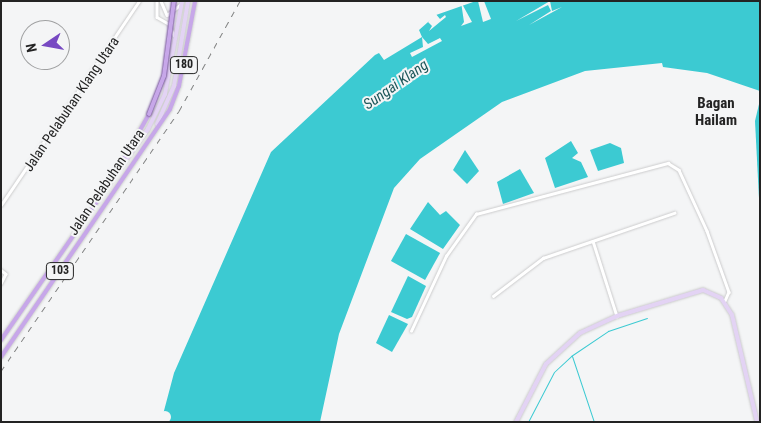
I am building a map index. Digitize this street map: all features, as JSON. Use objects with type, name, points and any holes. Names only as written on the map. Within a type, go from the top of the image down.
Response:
[{"type":"main road","name":"180","points":[[113,178],[150,114],[164,76],[174,1]]},
{"type":"main road","name":"180","points":[[119,185],[161,125],[179,86],[195,1]]},
{"type":"main road","name":"Jalan Pelabuhan Utara","points":[[1,340],[113,178]]},
{"type":"main road","name":"Jalan Pelabuhan Utara","points":[[1,357],[119,185]]},
{"type":"street","name":"Jalan Pelabuhan Klang Utara","points":[[1,205],[139,1]]},
{"type":"street","points":[[159,1],[167,14],[181,3]]},
{"type":"street","points":[[159,1],[157,16],[170,24],[175,44]]},
{"type":"street","name":"Jalan Pelabuhan Utara","points":[[119,185],[170,99],[188,1]]},
{"type":"street","name":"Jalan Pelabuhan Utara","points":[[113,178],[160,106],[175,44],[181,3]]},
{"type":"street","points":[[411,331],[446,256],[476,214],[668,163],[680,170],[707,231],[729,292],[725,301],[744,357],[757,422]]},
{"type":"street","points":[[493,296],[533,263],[593,240],[674,213]]},
{"type":"street","points":[[593,240],[616,316]]},
{"type":"street","points":[[1,270],[6,274],[1,284]]},
{"type":"street","points":[[516,422],[556,353],[580,334],[616,316],[703,290],[725,301]]},
{"type":"water","name":"Sungai Klang","points":[[476,1],[760,1],[760,91],[707,73],[663,67],[662,63],[585,71],[502,102],[420,159],[394,188],[339,334],[320,422],[161,422],[174,373],[271,152],[375,55],[379,53],[384,60],[422,37],[419,30],[436,15]]},
{"type":"water","points":[[760,100],[760,218],[755,121]]},
{"type":"water","points":[[571,141],[578,153],[572,158],[581,162],[588,177],[555,188],[545,158]]},
{"type":"water","points":[[610,143],[621,148],[624,163],[598,171],[590,150]]},
{"type":"water","points":[[465,150],[479,171],[467,184],[453,170]]},
{"type":"water","points":[[520,169],[534,193],[503,204],[497,182]]},
{"type":"water","points":[[428,202],[440,215],[446,211],[460,225],[443,249],[410,229]]},
{"type":"water","points":[[406,234],[440,253],[425,280],[391,261]]},
{"type":"water","points":[[408,276],[426,286],[412,317],[407,319],[391,312]]},
{"type":"water","points":[[389,315],[408,324],[392,352],[376,343]]},
{"type":"pier","points":[[478,1],[484,1],[491,19],[483,22]]},
{"type":"pier","points":[[550,1],[552,11],[562,7],[529,25],[551,11],[548,5],[516,21]]},
{"type":"pier","points":[[461,2],[472,22],[461,26],[464,22]]},
{"type":"pier","points":[[435,13],[440,19],[445,15],[446,17],[429,31],[432,26],[428,22]]},
{"type":"pier","points":[[422,37],[428,44],[440,38],[442,41],[412,57],[410,53],[423,47]]},
{"type":"pier","points":[[163,411],[167,411],[171,417],[167,423],[163,423],[159,419],[159,415]]},
{"type":"waterway","points":[[528,422],[554,372],[571,356],[608,331],[647,318]]},
{"type":"waterway","points":[[572,356],[594,422]]},
{"type":"railway","points":[[1,371],[179,111],[240,1]]},
{"type":"district","name":"Bagan Hailam","points":[[716,112]]}]
